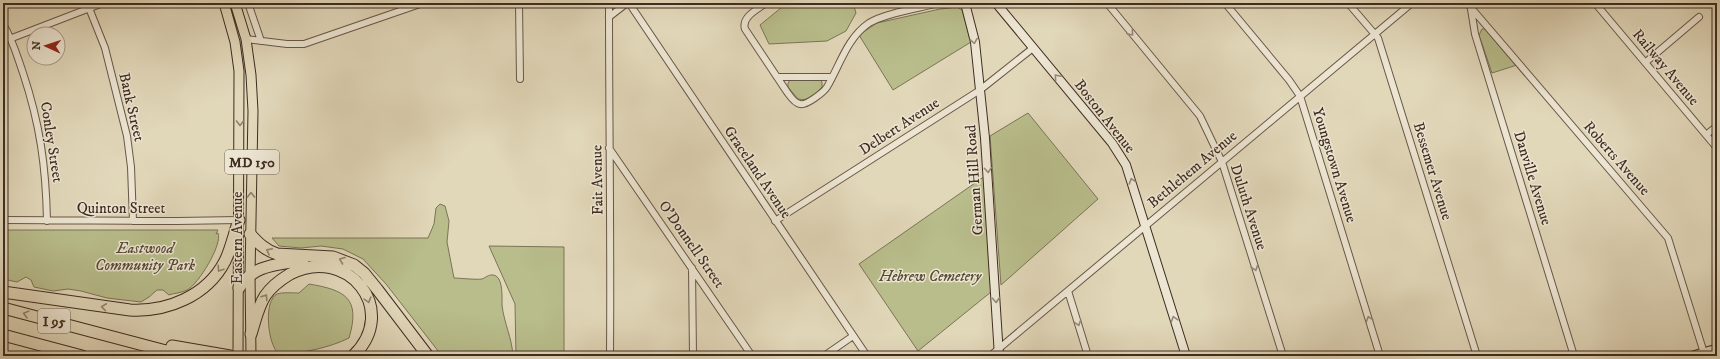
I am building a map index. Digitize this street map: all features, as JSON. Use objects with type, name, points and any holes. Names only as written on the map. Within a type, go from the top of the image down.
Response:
[{"type":"highway","points":[[3,292],[130,310],[144,311],[169,306],[196,294],[218,273],[226,260],[239,220]]},
{"type":"highway","points":[[250,234],[268,251],[277,254],[333,257],[343,260],[364,273],[428,356]]},
{"type":"highway","points":[[239,288],[244,279],[250,274],[269,266],[321,256]]},
{"type":"highway","points":[[251,334],[260,306],[265,296],[274,285],[297,270],[309,267],[331,267],[349,275],[359,283],[370,304],[370,330],[361,348],[353,356]]},
{"type":"highway","name":"I 95","points":[[3,308],[185,356]]},
{"type":"highway","name":"I 95","points":[[3,335],[82,356]]},
{"type":"highway","points":[[104,335],[230,356]]},
{"type":"main road","name":"Eastern Avenue","points":[[224,3],[236,50],[239,70],[238,356]]},
{"type":"main road","points":[[228,3],[239,36],[246,39]]},
{"type":"main road","name":"Eastern Avenue","points":[[236,3],[246,39],[252,89],[250,234],[251,356]]},
{"type":"main road","points":[[236,50],[243,54],[247,84],[252,89]]},
{"type":"main road","points":[[1693,356],[1717,349]]},
{"type":"street","points":[[12,38],[88,6],[103,3]]},
{"type":"street","points":[[248,3],[261,41]]},
{"type":"street","points":[[246,39],[296,44],[314,42],[423,3]]},
{"type":"street","points":[[519,3],[520,79]]},
{"type":"street","name":"Fait Avenue","points":[[610,3],[610,356]]},
{"type":"street","points":[[609,17],[628,3]]},
{"type":"street","name":"Graceland Avenue","points":[[628,3],[866,356]]},
{"type":"street","points":[[766,3],[745,20],[744,24],[748,34],[777,77],[794,100],[799,104],[803,104],[824,91],[851,42],[863,28],[883,17],[921,5],[939,3]]},
{"type":"street","name":"German Hill Road","points":[[965,3],[975,42],[980,90],[991,210],[999,352]]},
{"type":"street","name":"Boston Avenue","points":[[996,3],[1112,143],[1126,165],[1186,356]]},
{"type":"street","name":"Duluth Avenue","points":[[1106,3],[1200,116],[1222,162],[1283,356]]},
{"type":"street","name":"Youngstown Avenue","points":[[1225,3],[1290,80],[1300,96],[1380,356]]},
{"type":"street","name":"Bessemer Avenue","points":[[1348,3],[1378,38],[1477,356]]},
{"type":"street","name":"Bethlehem Avenue","points":[[990,356],[999,352],[1146,225],[1412,3]]},
{"type":"street","name":"Railway Avenue","points":[[1594,3],[1646,62],[1717,148]]},
{"type":"street","name":"Roberts Avenue","points":[[1469,5],[1668,238],[1704,353]]},
{"type":"street","name":"Danville Avenue","points":[[1469,5],[1478,41],[1574,356]]},
{"type":"street","name":"Bank Street","points":[[88,6],[105,48],[127,136],[131,167],[133,221]]},
{"type":"street","points":[[1646,62],[1699,17]]},
{"type":"street","name":"Conley Street","points":[[3,24],[12,38],[33,101],[38,123],[42,146],[47,221]]},
{"type":"street","name":"Delbert Avenue","points":[[776,221],[980,90],[1033,48]]},
{"type":"street","points":[[777,77],[832,77]]},
{"type":"street","points":[[1706,135],[1717,126]]},
{"type":"street","name":"O'Donnell Street","points":[[609,148],[752,356]]},
{"type":"street","name":"Quinton Street","points":[[3,220],[239,220]]},
{"type":"street","points":[[692,267],[693,356]]},
{"type":"street","points":[[1068,291],[1088,356]]},
{"type":"street","points":[[824,356],[853,336]]},
{"type":"green space","points":[[787,3],[853,3],[856,13],[846,31],[827,41],[769,44],[760,25]]},
{"type":"green space","points":[[957,7],[962,10],[971,42],[893,90],[859,35],[877,23],[940,9]]},
{"type":"green space","points":[[1482,29],[1487,29],[1517,65],[1492,73],[1479,35]]},
{"type":"green space","points":[[819,79],[822,82],[822,87],[811,97],[802,100],[798,99],[788,87],[790,80]]},
{"type":"green space","name":"Hebrew Cemetery","points":[[1028,113],[1098,199],[1001,285],[990,136]]},
{"type":"green space","name":"Hebrew Cemetery","points":[[985,176],[991,292],[918,351],[859,264]]},
{"type":"green space","points":[[440,204],[445,206],[449,221],[447,242],[454,278],[482,279],[492,275],[496,276],[500,281],[502,289],[503,312],[513,356],[442,356],[386,284],[363,259],[343,249],[321,246],[301,248],[279,246],[272,238],[428,238],[434,224],[436,208]]},
{"type":"green space","name":"Eastwood Community Park","points":[[3,230],[218,230],[216,234],[218,233],[219,238],[213,255],[203,273],[192,287],[185,291],[169,295],[163,290],[157,290],[141,302],[107,298],[68,289],[53,291],[34,287],[31,280],[26,277],[17,282],[3,279]]},
{"type":"green space","points":[[489,246],[564,247],[564,356],[516,356],[515,304]]},
{"type":"green space","points":[[309,284],[332,289],[341,293],[347,298],[351,305],[353,314],[349,338],[325,347],[283,355],[275,350],[270,335],[268,319],[270,304],[277,294],[299,293]]}]
